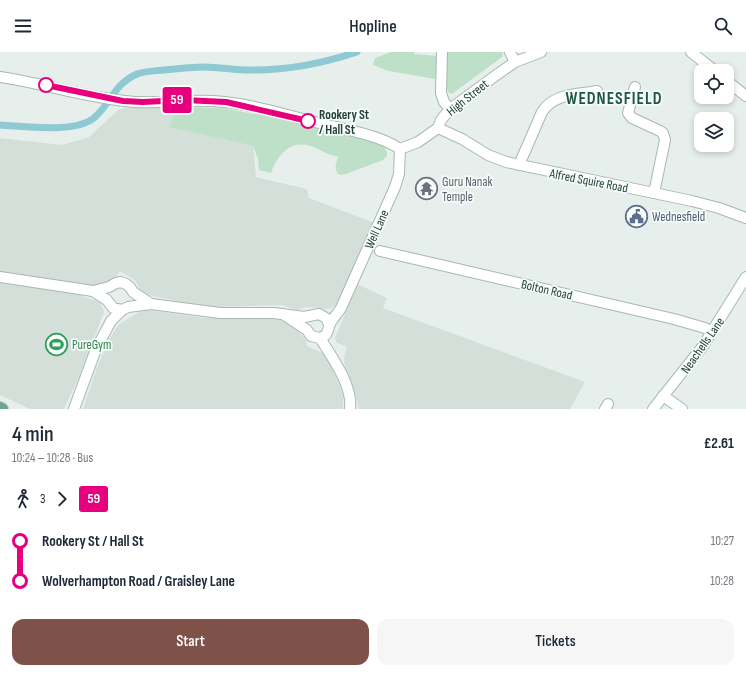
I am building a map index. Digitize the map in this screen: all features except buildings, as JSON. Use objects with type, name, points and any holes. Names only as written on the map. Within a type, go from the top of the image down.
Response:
[{"type":"street","points":[[442,52],[441,93],[444,102],[450,109]]},
{"type":"street","points":[[510,52],[515,62]]},
{"type":"street","name":"High Street","points":[[400,149],[414,144],[438,128],[440,120],[450,109],[476,89],[515,62],[540,52]]},
{"type":"street","points":[[691,52],[706,64]]},
{"type":"street","points":[[0,77],[123,101],[143,102],[203,100],[232,103],[350,131],[390,142],[400,149]]},
{"type":"street","points":[[634,87],[628,113],[632,118],[663,133],[665,140],[654,193]]},
{"type":"street","points":[[734,87],[746,96]]},
{"type":"street","points":[[519,165],[542,112],[548,104],[559,97],[591,95]]},
{"type":"street","name":"Alfred Squire Road","points":[[438,128],[462,139],[488,156],[501,161],[707,204],[746,218]]},
{"type":"street","name":"Well Lane","points":[[326,328],[341,308],[395,187],[399,174],[400,149]]},
{"type":"street","name":"Bolton Road","points":[[380,251],[674,319],[705,328],[712,332]]},
{"type":"street","points":[[0,276],[93,291],[121,282],[130,286],[133,292],[133,300],[111,321],[96,349],[74,408]]},
{"type":"street","name":"Neachells Lane","points":[[653,409],[683,372],[712,332],[746,277]]},
{"type":"street","points":[[109,287],[106,296],[111,321]]},
{"type":"street","points":[[93,291],[117,310],[151,304],[220,314],[265,313],[304,317],[320,314],[326,328],[332,358],[347,388],[350,409]]},
{"type":"street","points":[[133,292],[151,304]]},
{"type":"street","points":[[283,314],[306,330],[311,336],[326,328]]},
{"type":"street","points":[[306,330],[306,323],[312,316]]},
{"type":"street","points":[[663,396],[682,409]]},
{"type":"shaded area","points":[[129,107],[179,107],[168,127],[253,146],[256,177],[307,189],[309,198],[375,223],[336,305],[329,309],[307,307],[297,310],[281,305],[206,307],[142,294],[136,281],[120,271],[114,280],[95,286],[78,284],[84,297],[100,302],[104,312],[79,377],[64,409],[30,409],[0,395],[0,138],[62,145],[89,137],[118,110]]},
{"type":"shaded area","points":[[357,284],[387,298],[383,308],[585,382],[570,409],[359,409],[345,369],[344,357],[347,347],[336,342],[335,338]]},
{"type":"shaded area","points":[[148,310],[204,318],[277,318],[292,324],[306,340],[307,346],[323,353],[331,366],[343,394],[343,409],[83,409],[97,367],[109,340],[118,325],[139,312]]},
{"type":"green space","points":[[391,52],[414,52],[414,54],[438,56],[435,79],[389,71],[373,65],[375,58]]},
{"type":"green space","points":[[447,52],[503,52],[502,57],[452,94],[448,92],[447,87]]},
{"type":"green space","points":[[179,107],[221,108],[261,115],[371,141],[380,144],[386,150],[387,156],[383,160],[340,175],[336,171],[338,157],[306,145],[292,146],[277,160],[271,173],[259,170],[258,159],[253,146],[168,127]]},
{"type":"waterway","points":[[0,125],[50,128],[76,126],[87,122],[100,112],[123,83],[129,78],[143,72],[199,67],[249,70],[281,69],[319,63],[357,52]]},
{"type":"bus line","name":"59","points":[[46,85],[123,101],[143,102],[203,100],[226,102],[266,110],[308,121]]},
{"type":"place","name":"Rookery St / Hall St","points":[[308,121]]},
{"type":"place","name":"Guru Nanak Temple","points":[[426,188]]},
{"type":"place","name":"Wednesfield","points":[[637,216]]},
{"type":"place","name":"PureGym","points":[[56,344]]},
{"type":"district","name":"WEDNESFIELD","points":[[614,98]]}]
